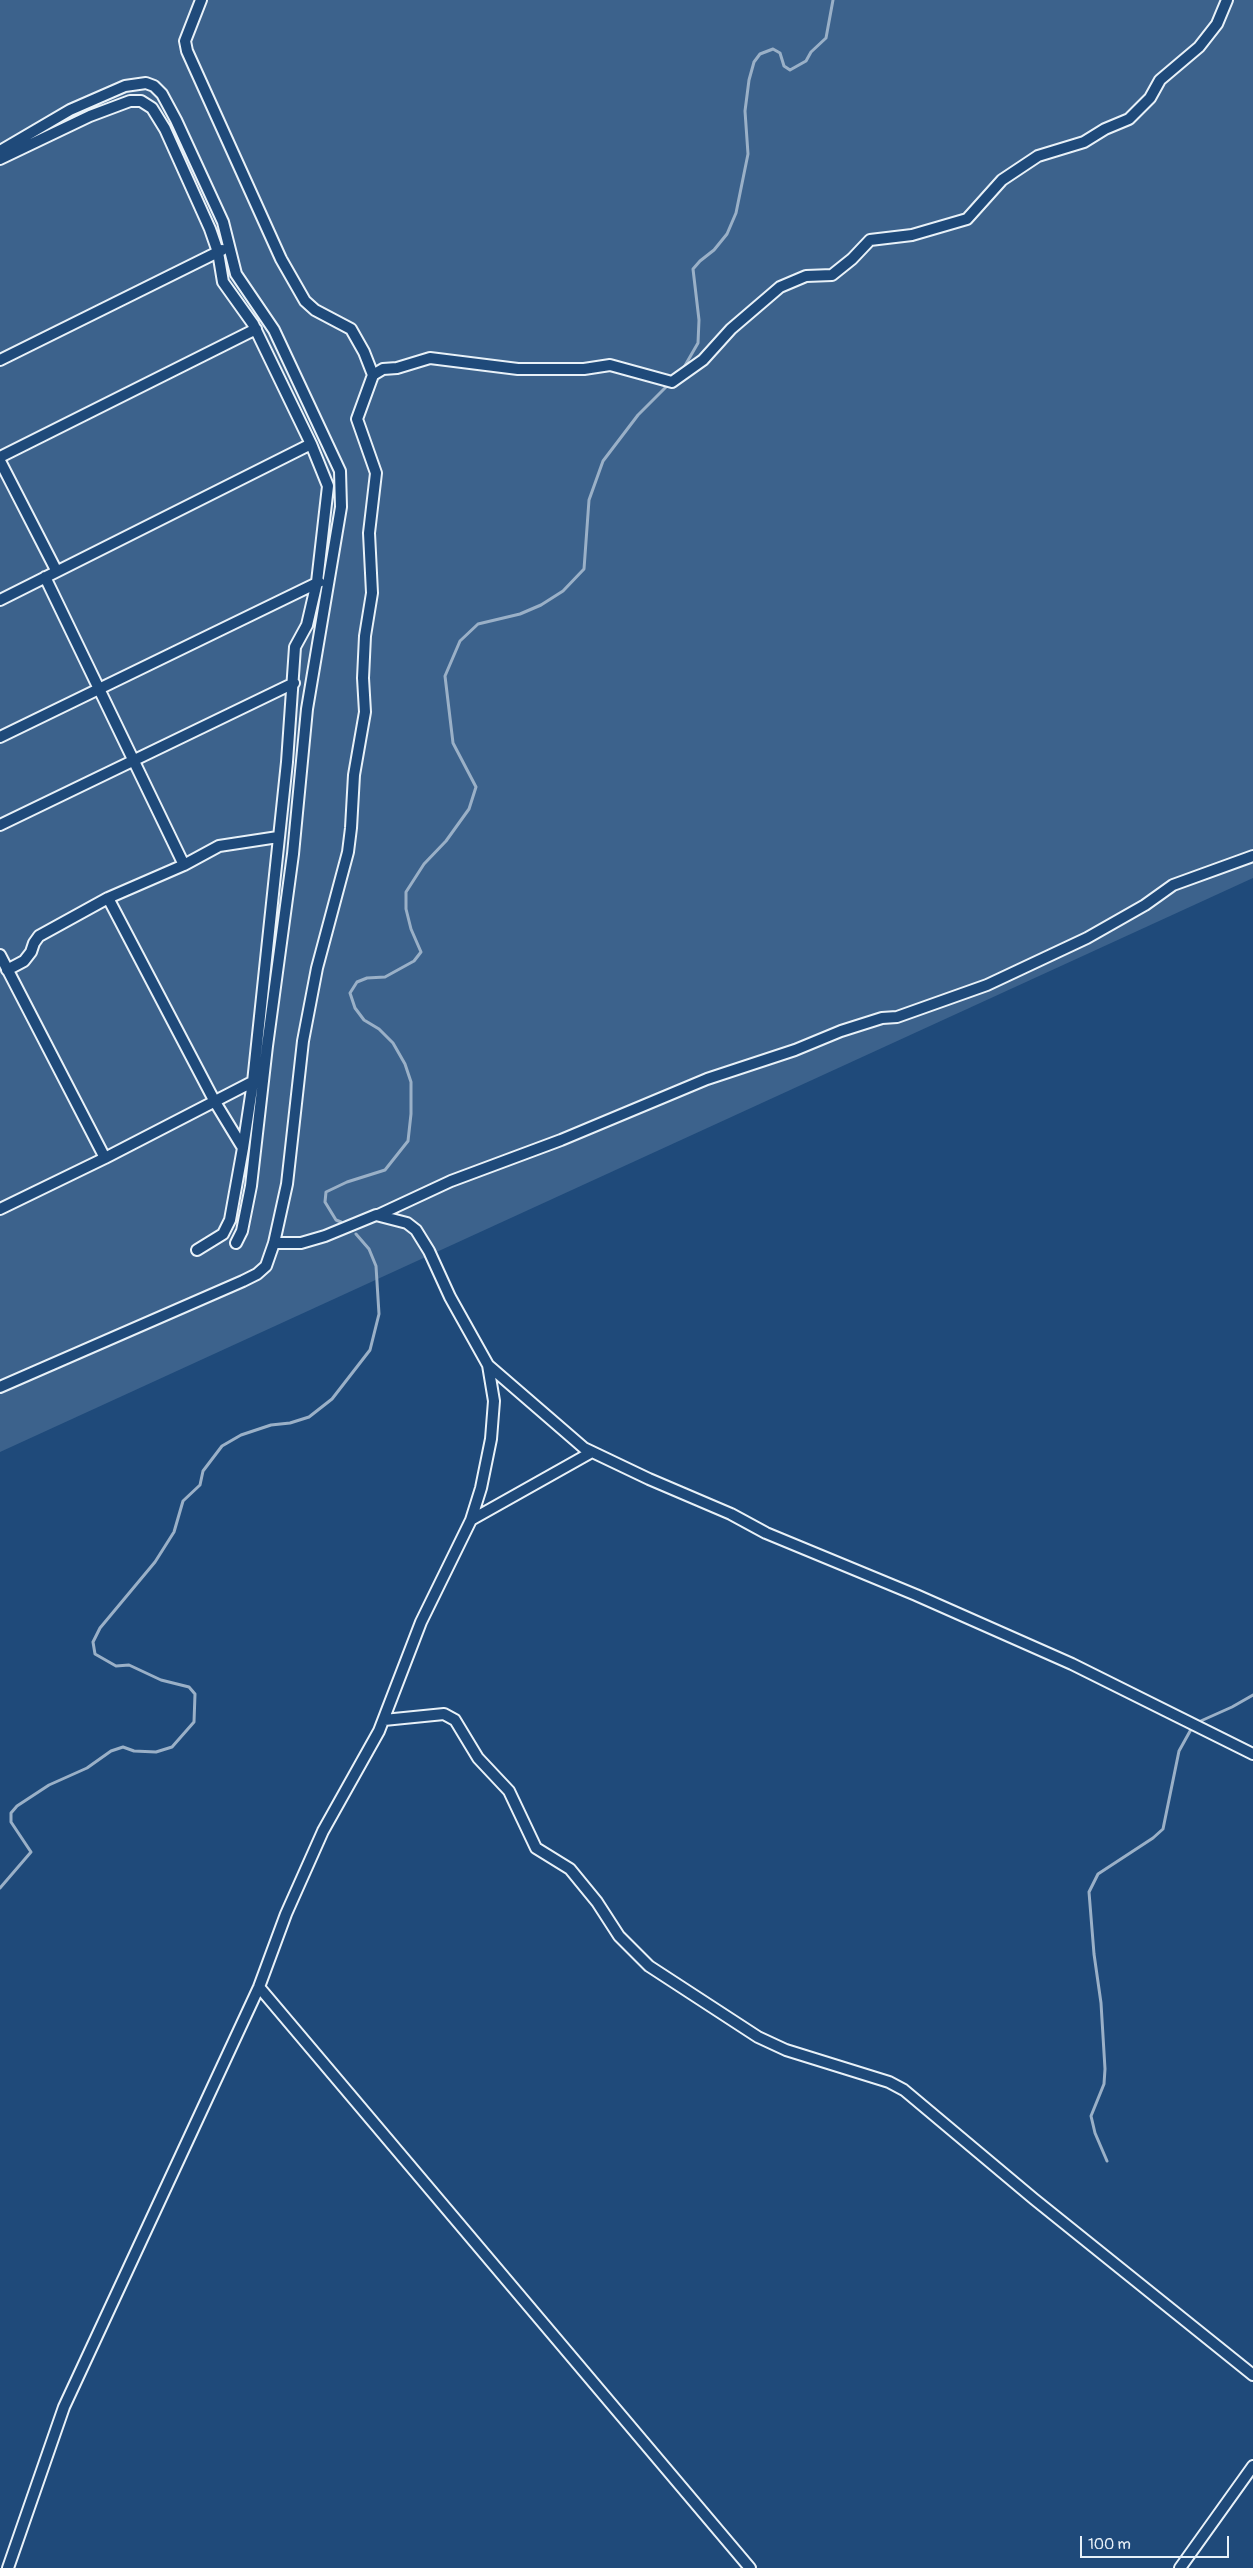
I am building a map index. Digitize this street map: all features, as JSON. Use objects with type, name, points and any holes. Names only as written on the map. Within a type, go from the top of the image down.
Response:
[{"type":"street","points":[[201,0],[185,41],[187,51],[281,259],[305,301],[315,310],[351,329],[364,352],[373,375]]},
{"type":"street","points":[[0,1387],[257,1274],[266,1266],[274,1243],[287,1184],[303,1041],[318,968],[348,852],[354,775],[365,712],[363,678],[365,636],[372,593],[369,533],[376,473],[357,419],[373,375],[383,369],[397,368],[430,358],[518,369],[584,369],[610,365],[672,382],[703,360],[731,329],[780,287],[806,276],[832,275],[870,240],[912,235],[967,219],[1002,180],[1038,156],[1084,142],[1105,129],[1129,119],[1150,98],[1160,80],[1199,47],[1217,24],[1227,0]]},
{"type":"street","points":[[0,151],[70,110],[124,86],[146,83],[154,86],[162,94],[176,120],[223,222],[236,274],[274,330],[340,472],[341,507],[307,709],[293,854],[251,1186],[242,1231],[236,1243]]},
{"type":"street","points":[[0,159],[90,116],[130,101],[141,101],[152,108],[166,129],[210,229],[218,252],[223,282],[256,329],[311,444],[328,486],[317,582],[307,624],[294,647],[294,683],[287,762],[253,1082],[243,1148],[230,1220],[224,1234],[197,1250]]},
{"type":"street","points":[[0,360],[230,247]]},
{"type":"street","points":[[0,457],[256,329]]},
{"type":"street","points":[[0,600],[56,570],[311,444]]},
{"type":"street","points":[[0,461],[56,570]]},
{"type":"street","points":[[321,550],[334,552]]},
{"type":"street","points":[[45,577],[184,865]]},
{"type":"street","points":[[0,737],[317,582],[330,580]]},
{"type":"street","points":[[0,825],[294,683]]},
{"type":"street","points":[[287,762],[302,761]]},
{"type":"street","points":[[105,1158],[3,964],[24,961],[39,936],[108,898],[184,865],[219,846],[278,837]]},
{"type":"street","points":[[274,1243],[300,1243],[325,1236],[451,1181],[561,1140],[707,1079],[795,1050],[841,1031],[882,1018],[897,1017],[987,985],[1087,938],[1145,905],[1173,885],[1253,856]]},
{"type":"street","points":[[108,898],[215,1102],[243,1148]]},
{"type":"street","points":[[0,1209],[105,1158],[264,1076]]},
{"type":"street","points":[[8,2568],[64,2407],[259,1987],[286,1914],[323,1831],[352,1782],[384,1720],[422,1622],[471,1520],[481,1488],[491,1440],[494,1401],[488,1365],[416,1230],[407,1223],[376,1215]]},
{"type":"street","points":[[488,1365],[575,1441],[592,1452],[731,1514],[766,1533],[916,1594],[1072,1664],[1253,1754]]},
{"type":"street","points":[[471,1520],[592,1452]]},
{"type":"street","points":[[384,1720],[444,1714],[455,1720],[478,1758],[510,1791],[536,1848],[570,1869],[592,1896],[619,1936],[650,1966],[758,2037],[786,2050],[889,2082],[904,2090],[1034,2199],[1253,2375]]},
{"type":"street","points":[[259,1987],[750,2568]]},
{"type":"street","points":[[1180,2568],[1253,2466]]},
{"type":"shaded area","points":[[0,0],[1253,0],[1253,878],[0,1452]]},
{"type":"waterway","points":[[683,369],[698,343],[699,320],[693,269],[714,250],[727,234],[736,213],[748,154],[745,111],[749,80],[754,62],[760,54],[773,49],[780,53],[784,66],[790,70],[806,61],[811,52],[826,38],[833,0]]},
{"type":"waterway","points":[[341,1222],[336,1220],[325,1202],[326,1192],[347,1182],[385,1170],[408,1141],[411,1114],[411,1082],[405,1064],[393,1043],[379,1029],[364,1020],[355,1008],[350,993],[357,982],[367,978],[385,977],[414,961],[421,952],[411,929],[406,909],[406,892],[424,864],[446,841],[469,809],[476,787],[453,743],[445,676],[460,641],[478,624],[520,614],[541,605],[563,591],[584,569],[589,500],[603,461],[638,415],[670,383]]},
{"type":"waterway","points":[[0,1888],[31,1852],[11,1822],[11,1813],[17,1806],[49,1785],[87,1768],[111,1751],[123,1747],[134,1751],[156,1752],[172,1747],[194,1722],[195,1694],[189,1687],[161,1680],[129,1665],[116,1666],[95,1654],[93,1642],[100,1628],[155,1562],[174,1532],[183,1501],[200,1485],[203,1471],[222,1446],[241,1435],[271,1425],[290,1423],[309,1417],[332,1399],[370,1350],[379,1314],[376,1266],[369,1249],[356,1234]]},
{"type":"waterway","points":[[1107,2161],[1095,2133],[1091,2116],[1104,2084],[1105,2069],[1101,2003],[1094,1954],[1089,1892],[1098,1874],[1153,1838],[1163,1829],[1179,1751],[1194,1724],[1232,1707],[1253,1695]]}]
